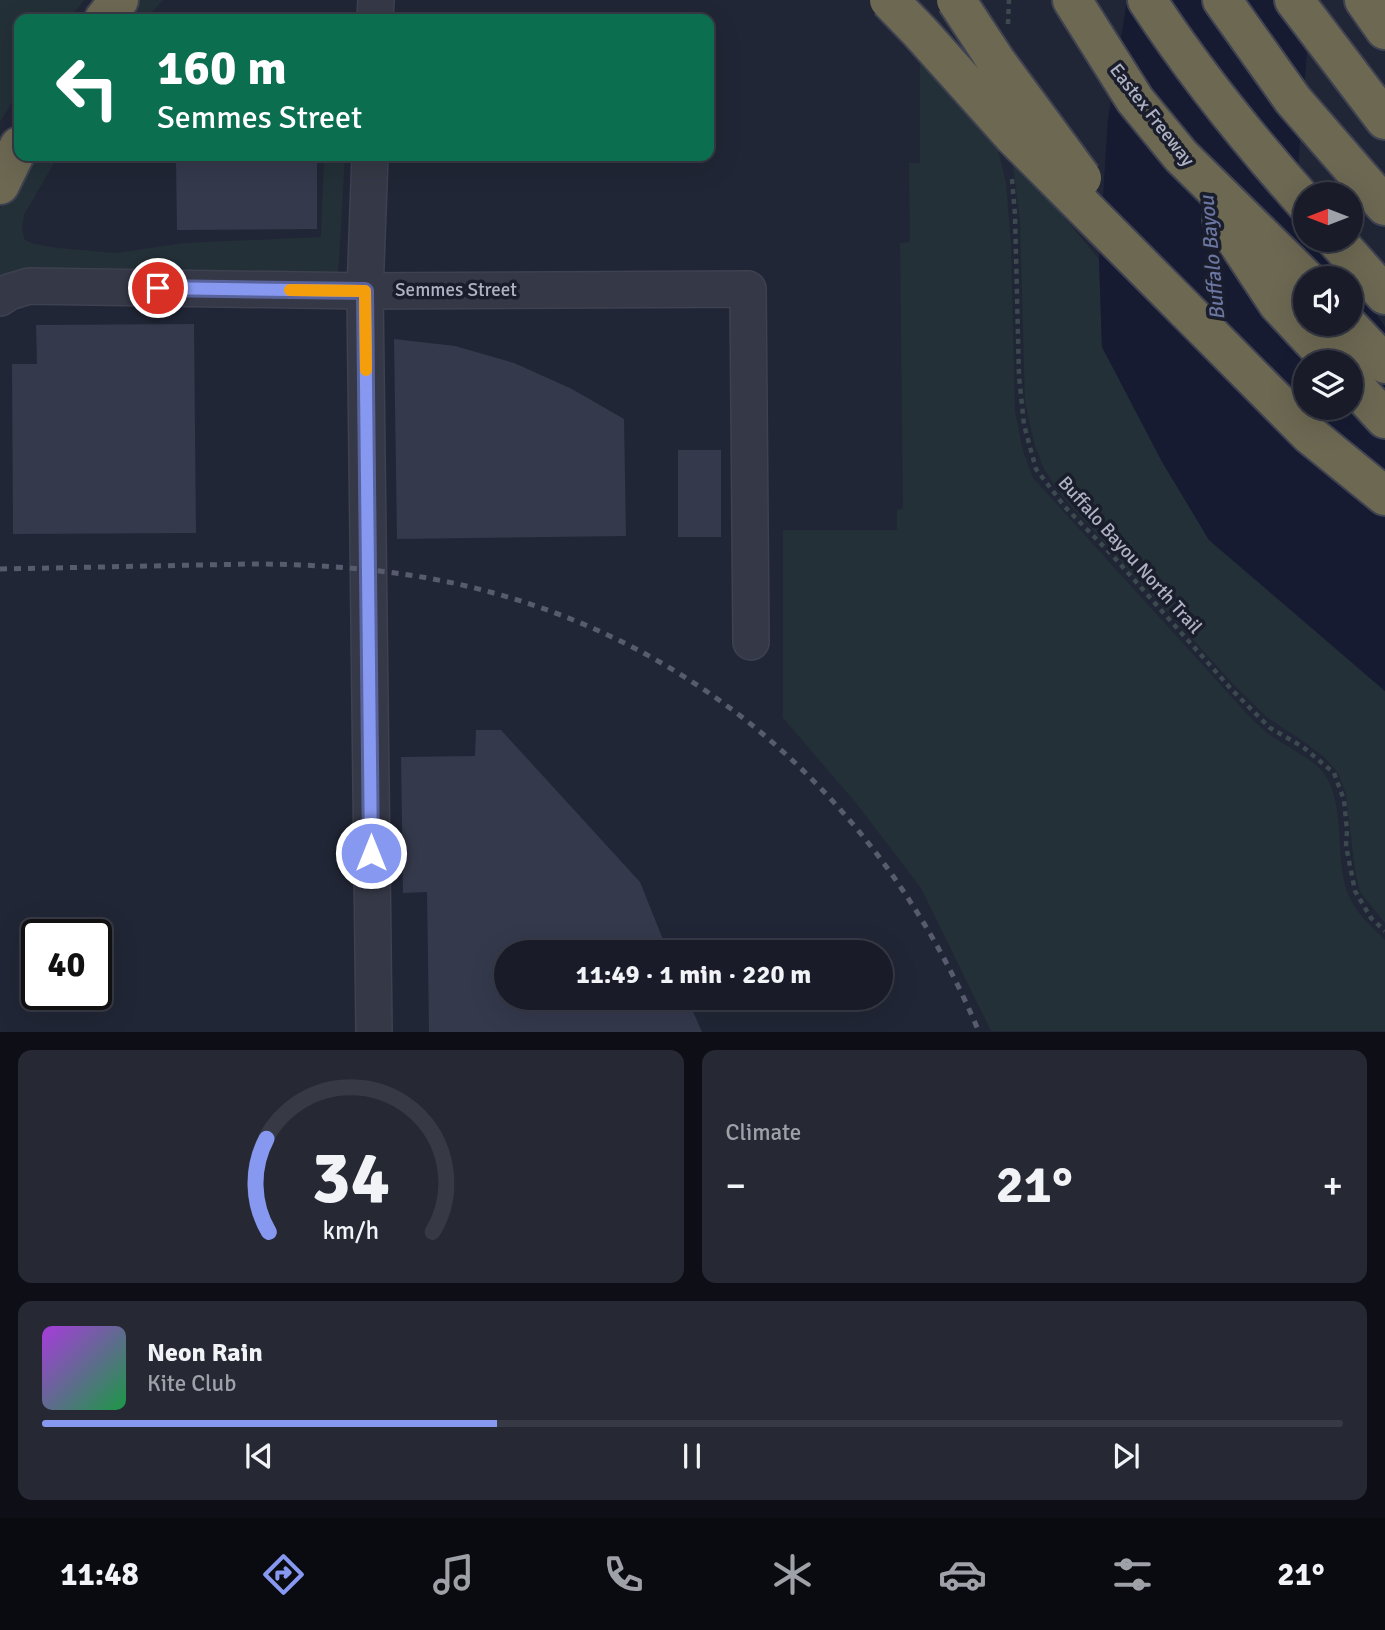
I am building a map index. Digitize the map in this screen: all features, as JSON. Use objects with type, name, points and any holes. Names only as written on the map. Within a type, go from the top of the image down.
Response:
[{"type":"highway","points":[[108,14],[119,0]]},
{"type":"highway","points":[[889,0],[1013,136],[1310,435],[1385,496]]},
{"type":"highway","points":[[956,0],[996,61],[1085,182],[1185,309]]},
{"type":"highway","name":"Eastex Freeway","points":[[1072,0],[1135,100],[1181,156],[1293,266]]},
{"type":"highway","points":[[1147,0],[1178,47],[1293,189]]},
{"type":"highway","points":[[1222,0],[1293,100],[1385,206]]},
{"type":"highway","points":[[1294,0],[1385,120]]},
{"type":"highway","points":[[1364,0],[1385,30]]},
{"type":"highway","points":[[0,185],[14,156]]},
{"type":"highway","points":[[1181,156],[1278,304],[1321,350]]},
{"type":"highway","points":[[1347,252],[1385,295]]},
{"type":"highway","points":[[1358,336],[1385,365]]},
{"type":"highway","points":[[1363,395],[1385,419]]},
{"type":"street","points":[[370,161],[365,291],[373,1031]]},
{"type":"street","name":"Semmes Street","points":[[0,298],[9,292],[29,286],[365,291],[748,289],[751,642]]},
{"type":"path","points":[[1008,35],[1009,0]]},
{"type":"path","name":"Buffalo Bayou North Trail","points":[[1012,178],[1019,376],[1024,425],[1036,469],[1065,507],[1113,556],[1233,691],[1270,728],[1303,747],[1334,773],[1344,800],[1346,846],[1355,891],[1371,918],[1385,931]]},
{"type":"shaded area","points":[[0,0],[84,0],[73,14],[14,14],[14,99],[0,122]]},
{"type":"shaded area","points":[[131,0],[163,0],[150,14],[120,14]]},
{"type":"shaded area","points":[[920,51],[995,137],[1006,183],[1011,245],[1015,412],[1023,451],[1033,478],[1247,714],[1271,736],[1317,766],[1327,778],[1336,806],[1341,865],[1348,894],[1359,913],[1385,940],[1385,1031],[991,1031],[921,888],[856,803],[783,718],[783,530],[897,530],[897,510],[903,509],[900,243],[910,242],[909,163],[920,163]]},
{"type":"shaded area","points":[[1012,155],[1099,259],[1102,347],[1209,540],[1385,691],[1385,923],[1360,892],[1346,794],[1338,773],[1324,757],[1268,718],[1236,687],[1063,497],[1044,469],[1035,446],[1025,402],[1020,221]]},
{"type":"shaded area","points":[[24,161],[55,161],[24,215],[22,230],[25,240],[34,244],[116,253],[184,243],[321,237],[324,161],[345,161],[338,276],[0,280],[0,209]]},
{"type":"water","name":"Buffalo Bayou","points":[[1127,0],[1311,0],[1297,182],[1293,182],[1293,252],[1335,252],[1344,266],[1293,266],[1293,336],[1363,336],[1363,294],[1385,327],[1385,691],[1209,540],[1162,462],[1102,347],[1099,259],[1108,119]]},
{"type":"building","points":[[317,161],[317,229],[177,230],[176,163]]},
{"type":"building","points":[[194,324],[196,533],[13,534],[12,364],[37,364],[36,325]]},
{"type":"building","points":[[394,339],[455,346],[514,363],[572,389],[624,419],[626,536],[397,539]]},
{"type":"building","points":[[678,450],[721,450],[721,537],[678,537]]},
{"type":"building","points":[[476,730],[501,730],[640,882],[663,940],[494,940],[494,1010],[692,1010],[702,1032],[429,1032],[427,892],[403,893],[401,757],[475,756]]},
{"type":"railway","points":[[0,569],[250,564],[341,567],[401,574],[490,592],[572,620],[650,656],[721,701],[786,754],[845,814],[897,881],[941,954],[979,1032]]},
{"type":"slow traffic","points":[[290,290],[365,291],[366,370]]},
{"type":"route","points":[[158,288],[365,291],[371,853]]}]
